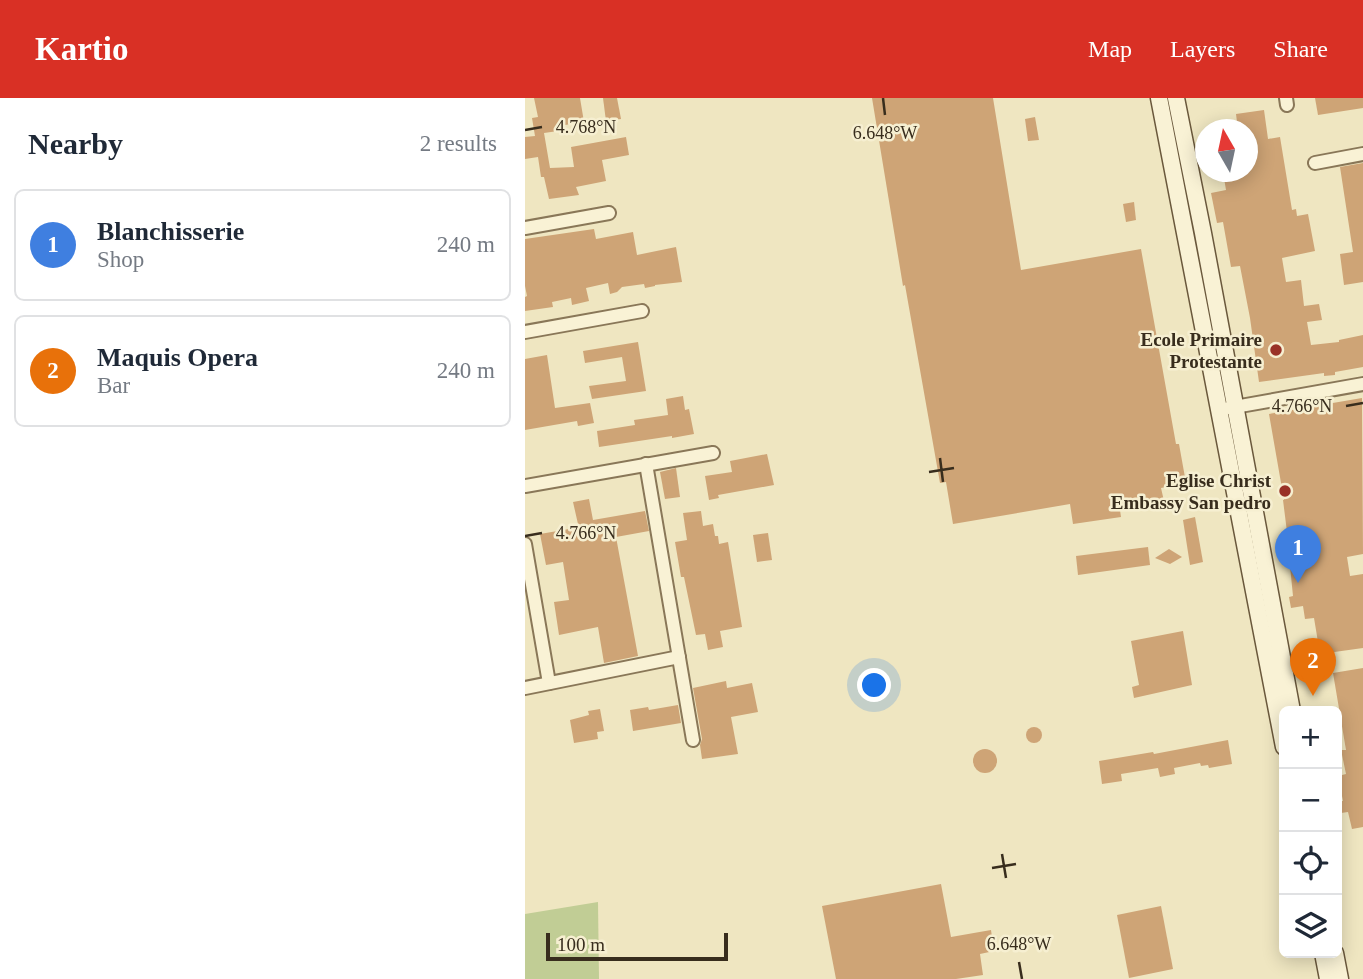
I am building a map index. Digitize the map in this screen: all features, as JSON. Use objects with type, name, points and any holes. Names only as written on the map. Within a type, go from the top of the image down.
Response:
[{"type":"main road","points":[[1160,98],[1291,706]]},
{"type":"main road","points":[[1176,98],[1203,233],[1227,408],[1279,717]]},
{"type":"main road","points":[[1324,958],[1328,979]]},
{"type":"main road","points":[[1336,958],[1340,979]]},
{"type":"street","points":[[1315,163],[1363,154]]},
{"type":"street","points":[[525,228],[609,213]]},
{"type":"street","points":[[525,332],[642,311]]},
{"type":"street","points":[[1227,408],[1363,384]]},
{"type":"street","points":[[525,486],[713,453]]},
{"type":"street","points":[[646,464],[693,740]]},
{"type":"street","points":[[525,544],[549,683]]},
{"type":"street","points":[[525,688],[680,657]]},
{"type":"green space","points":[[598,902],[599,979],[525,979],[525,914]]},
{"type":"building","points":[[534,98],[580,98],[584,122],[565,125],[565,130],[544,133],[550,168],[574,167],[571,147],[626,137],[629,155],[602,160],[606,181],[576,187],[579,195],[549,199],[544,177],[541,177],[538,157],[525,159],[525,137],[535,136],[532,118],[538,117]]},
{"type":"building","points":[[603,98],[617,98],[621,119],[606,121]]},
{"type":"building","points":[[872,98],[993,98],[1021,270],[1141,249],[1176,444],[1179,444],[1186,483],[1161,488],[1164,501],[1158,506],[1148,501],[1138,509],[1119,503],[1121,517],[1073,524],[1070,504],[953,524],[946,482],[940,483],[905,285],[903,286]]},
{"type":"building","points":[[1315,98],[1363,98],[1363,108],[1318,115]]},
{"type":"building","points":[[1264,110],[1268,139],[1280,137],[1292,210],[1296,209],[1297,216],[1308,214],[1315,251],[1282,258],[1286,282],[1301,280],[1304,306],[1319,304],[1322,320],[1307,322],[1311,345],[1339,342],[1363,335],[1363,367],[1335,372],[1335,375],[1324,376],[1324,373],[1259,382],[1240,266],[1231,267],[1223,222],[1217,223],[1211,193],[1226,190],[1225,182],[1258,182],[1258,119],[1237,119],[1236,114]]},
{"type":"building","points":[[1035,117],[1039,140],[1028,141],[1025,119]]},
{"type":"building","points":[[1363,163],[1363,282],[1344,285],[1340,254],[1353,252],[1340,167]]},
{"type":"building","points":[[1134,202],[1136,220],[1126,222],[1123,204]]},
{"type":"building","points":[[594,229],[596,239],[633,232],[637,255],[676,247],[682,282],[645,288],[644,284],[622,287],[610,294],[608,283],[586,288],[589,301],[572,305],[571,298],[552,302],[553,307],[525,311],[525,239]]},
{"type":"building","points":[[638,342],[646,391],[592,399],[589,386],[626,381],[622,357],[585,363],[583,351]]},
{"type":"building","points":[[547,355],[555,408],[590,403],[594,423],[578,426],[577,421],[525,430],[525,359]]},
{"type":"building","points":[[683,396],[685,410],[689,409],[694,434],[599,447],[597,431],[635,425],[634,420],[668,415],[666,399]]},
{"type":"building","points":[[1362,398],[1363,554],[1347,557],[1350,576],[1363,574],[1363,648],[1320,654],[1314,618],[1305,619],[1303,606],[1291,608],[1289,597],[1293,596],[1290,566],[1287,567],[1285,552],[1284,532],[1287,532],[1284,500],[1269,414]]},
{"type":"building","points":[[767,454],[774,485],[718,495],[719,498],[709,500],[705,476],[732,472],[730,461]]},
{"type":"building","points":[[676,468],[680,497],[665,499],[660,472]]},
{"type":"building","points":[[589,499],[593,520],[645,511],[649,531],[616,537],[638,656],[604,663],[598,627],[559,635],[554,602],[569,600],[563,562],[546,565],[540,534],[569,529],[568,526],[578,524],[573,502]]},
{"type":"building","points":[[701,511],[703,526],[713,524],[719,544],[728,542],[742,627],[720,631],[723,647],[708,650],[705,634],[696,635],[675,542],[687,540],[683,513]]},
{"type":"building","points":[[1195,517],[1203,562],[1190,565],[1183,520]]},
{"type":"building","points":[[768,533],[772,560],[757,562],[753,535]]},
{"type":"building","points":[[1148,547],[1150,565],[1078,575],[1076,556]]},
{"type":"building","points":[[1169,549],[1182,557],[1170,564],[1155,558]]},
{"type":"building","points":[[1183,631],[1192,685],[1134,698],[1132,687],[1139,685],[1131,641]]},
{"type":"building","points":[[1363,668],[1363,827],[1352,829],[1348,812],[1342,813],[1342,775],[1346,774],[1342,750],[1346,750],[1342,706],[1339,706],[1333,673]]},
{"type":"building","points":[[726,681],[727,688],[752,683],[758,712],[731,717],[738,754],[702,759],[702,739],[693,688]]},
{"type":"building","points":[[678,705],[681,723],[633,731],[630,710]]},
{"type":"building","points":[[600,709],[604,731],[597,732],[598,739],[574,743],[570,720],[589,715],[588,711]]},
{"type":"building","points":[[1034,727],[1040,729],[1040,741],[1034,743],[1028,741],[1026,735],[1028,729]]},
{"type":"building","points":[[1228,740],[1232,764],[1209,768],[1208,765],[1201,766],[1200,763],[1174,768],[1175,774],[1160,777],[1158,768],[1121,774],[1122,781],[1102,784],[1099,761]]},
{"type":"building","points":[[985,749],[996,756],[997,761],[990,772],[985,773],[974,766],[973,761],[980,750]]},
{"type":"building","points":[[941,884],[951,937],[991,930],[994,951],[980,954],[983,975],[956,979],[836,979],[822,906]]},
{"type":"building","points":[[1161,906],[1173,969],[1129,978],[1117,915]]},
{"type":"place","name":"Ecole Primaire Protestante","points":[[1276,350]]},
{"type":"place","name":"Eglise Christ Embassy San pedro","points":[[1285,491]]},
{"type":"place","name":"Blanchisserie","points":[[1298,583]]},
{"type":"place","name":"Maquis Opera","points":[[1313,696]]}]
